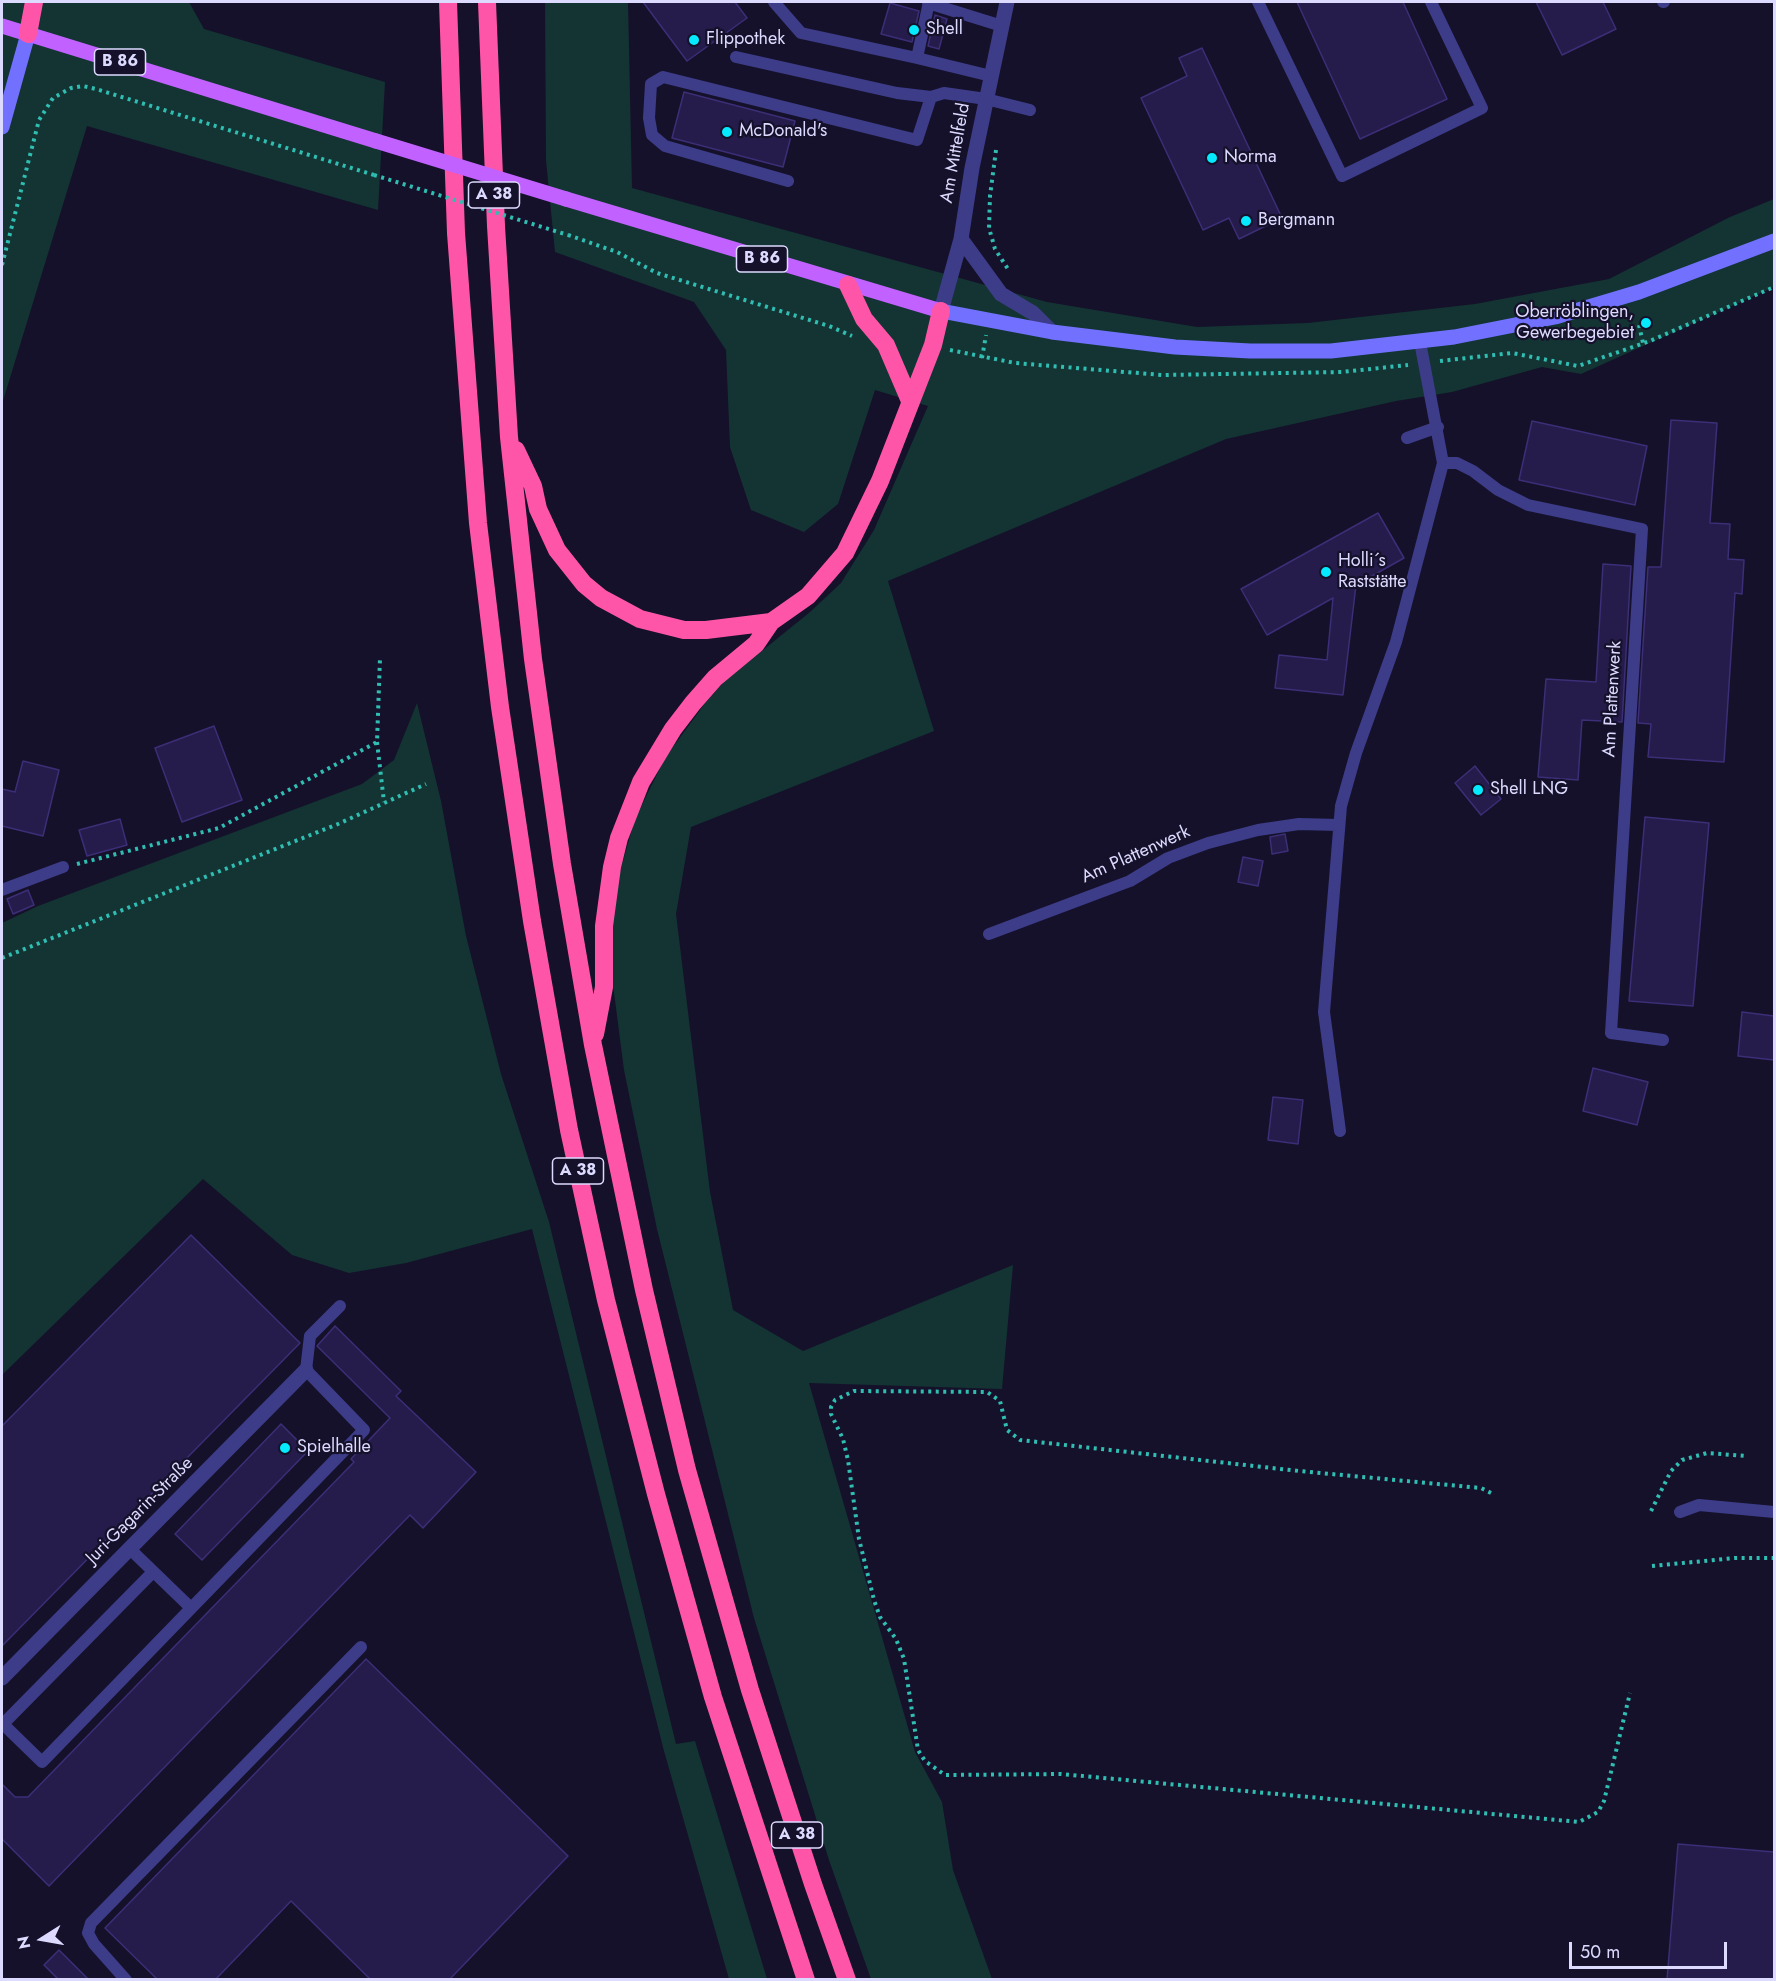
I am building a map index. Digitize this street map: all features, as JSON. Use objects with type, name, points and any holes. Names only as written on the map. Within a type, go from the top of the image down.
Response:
[{"type":"highway","points":[[28,34],[34,2]]},
{"type":"highway","name":"A 38","points":[[448,2],[456,233],[478,523],[500,707],[532,921],[569,1130],[606,1300],[656,1494],[713,1696],[806,1980]]},
{"type":"highway","name":"A 38","points":[[487,2],[495,215],[510,437],[533,659],[562,864],[593,1045],[644,1290],[687,1470],[750,1690],[847,1980]]},
{"type":"highway","points":[[848,285],[864,319],[886,345],[910,401]]},
{"type":"highway","points":[[593,1045],[604,987],[607,897],[614,857],[629,810],[651,765],[673,729],[715,678],[756,644],[771,622],[808,596],[845,553],[872,501],[933,343],[941,311]]},
{"type":"highway","points":[[510,437],[533,486],[547,531],[557,550],[584,584],[601,598],[639,619],[684,630],[706,630],[771,622]]},
{"type":"main road","name":"B 86","points":[[2,26],[848,285],[941,311]]},
{"type":"main road","points":[[2,127],[28,34]]},
{"type":"main road","points":[[941,311],[1052,332],[1175,347],[1250,351],[1331,351],[1420,342],[1490,331],[1585,309],[1639,292],[1774,241]]},
{"type":"street","name":"Am Mittelfeld","points":[[941,311],[961,239],[986,99],[1007,2]]},
{"type":"street","points":[[961,239],[1001,294],[1033,313],[1052,332]]},
{"type":"street","name":"Juri-Gagarin-Straße","points":[[2,1678],[306,1370]]},
{"type":"lane","points":[[774,2],[801,33],[991,76]]},
{"type":"lane","points":[[917,58],[928,2],[1002,26]]},
{"type":"lane","points":[[1258,2],[1342,176],[1482,108],[1431,2]]},
{"type":"lane","points":[[736,57],[897,93],[931,97],[944,93],[986,99],[1030,110]]},
{"type":"lane","points":[[788,181],[665,146],[652,135],[649,118],[651,84],[663,77],[917,140],[931,97]]},
{"type":"lane","points":[[1340,1131],[1324,1012],[1338,825],[1349,773],[1396,642],[1443,463],[1438,427],[1420,342]]},
{"type":"lane","points":[[1407,438],[1438,427]]},
{"type":"lane","name":"Am Plattenwerk","points":[[1443,463],[1457,463],[1473,471],[1498,490],[1528,505],[1642,529],[1611,1033],[1663,1040]]},
{"type":"lane","name":"Am Plattenwerk","points":[[990,934],[1130,881],[1168,858],[1208,843],[1299,824],[1338,825]]},
{"type":"lane","points":[[2,890],[63,867]]},
{"type":"lane","points":[[153,1572],[2,1724],[42,1762],[364,1430],[306,1370],[310,1336],[340,1306]]},
{"type":"lane","points":[[1680,1512],[1699,1505],[1774,1512]]},
{"type":"lane","points":[[130,1549],[191,1608]]},
{"type":"lane","points":[[126,1980],[93,1944],[88,1933],[91,1923],[361,1647]]},
{"type":"path","points":[[2,266],[39,120],[53,98],[71,88],[83,86],[568,235]]},
{"type":"path","points":[[998,138],[990,195],[989,228],[995,249],[1014,279],[1001,294]]},
{"type":"path","points":[[982,358],[988,321]]},
{"type":"path","points":[[1639,325],[1643,344]]},
{"type":"path","points":[[380,658],[377,742],[384,802]]},
{"type":"path","points":[[63,867],[219,828],[377,742]]},
{"type":"path","points":[[2,958],[338,825],[426,784]]},
{"type":"path","points":[[1491,1493],[1481,1488],[1288,1470],[1020,1440],[1007,1430],[999,1401],[987,1392],[854,1391],[835,1400],[831,1407],[831,1414],[843,1439],[848,1460],[859,1539],[874,1600],[880,1617],[896,1639],[906,1669],[918,1750],[925,1761],[945,1775],[1061,1774],[1579,1821],[1598,1812],[1604,1801],[1630,1693]]},
{"type":"path","points":[[1651,1511],[1671,1471],[1682,1460],[1707,1453],[1746,1456]]},
{"type":"path","points":[[1652,1566],[1735,1558],[1774,1558]]},
{"type":"green space","points":[[2,2],[189,2],[204,29],[385,82],[378,210],[87,126],[2,404]]},
{"type":"green space","points":[[545,2],[628,2],[632,188],[1047,302],[1197,327],[1308,323],[1475,304],[1609,279],[1730,217],[1774,199],[1774,287],[1581,374],[1542,367],[1452,392],[1396,401],[1226,439],[888,581],[934,731],[691,827],[676,914],[710,1192],[733,1310],[803,1351],[1013,1265],[1002,1389],[809,1383],[915,1752],[942,1802],[953,1870],[992,1979],[871,1979],[829,1860],[754,1618],[657,1229],[624,1070],[612,977],[613,920],[619,875],[635,819],[665,758],[706,702],[725,681],[810,612],[841,583],[874,530],[928,406],[875,390],[838,504],[804,532],[751,510],[730,447],[726,350],[694,302],[555,252],[546,160]]},
{"type":"green space","points":[[417,703],[441,801],[466,936],[501,1074],[549,1222],[676,1744],[695,1741],[767,1979],[729,1979],[664,1751],[532,1229],[406,1263],[349,1273],[292,1255],[203,1179],[2,1375],[2,923],[38,906],[362,784],[394,760]]},
{"type":"building","name":"Flippothek","points":[[643,2],[735,2],[747,18],[687,61]]},
{"type":"building","points":[[1297,2],[1403,2],[1447,99],[1360,139]]},
{"type":"building","points":[[1536,2],[1603,2],[1616,29],[1562,55]]},
{"type":"building","points":[[890,3],[919,11],[912,42],[881,34]]},
{"type":"building","points":[[935,15],[947,19],[939,49],[928,46]]},
{"type":"building","name":"Norma","points":[[1202,48],[1282,218],[1239,239],[1229,218],[1203,230],[1141,98],[1187,76],[1179,58]]},
{"type":"building","points":[[684,92],[795,121],[783,167],[672,138]]},
{"type":"building","points":[[1671,420],[1717,423],[1710,523],[1730,524],[1728,559],[1744,560],[1742,594],[1735,593],[1724,762],[1648,757],[1651,724],[1638,723],[1648,567],[1661,567]]},
{"type":"building","points":[[1532,421],[1647,446],[1635,505],[1519,480]]},
{"type":"building","name":"Holli´s Raststätte","points":[[1378,513],[1404,558],[1356,585],[1343,695],[1275,688],[1279,655],[1327,660],[1333,598],[1267,635],[1241,589]]},
{"type":"building","points":[[1603,564],[1631,566],[1622,722],[1582,720],[1578,780],[1538,777],[1546,679],[1596,682]]},
{"type":"building","points":[[214,726],[242,800],[182,822],[155,748]]},
{"type":"building","points":[[23,761],[59,770],[43,836],[2,826],[2,789],[15,792]]},
{"type":"building","name":"Shell LNG","points":[[1475,766],[1501,799],[1481,815],[1455,783]]},
{"type":"building","points":[[1645,817],[1709,823],[1693,1006],[1629,1001]]},
{"type":"building","points":[[120,819],[127,845],[87,856],[79,830]]},
{"type":"building","points":[[1285,834],[1288,851],[1272,854],[1270,837]]},
{"type":"building","points":[[1243,857],[1263,861],[1258,886],[1238,882]]},
{"type":"building","points":[[28,890],[34,905],[13,914],[7,899]]},
{"type":"building","points":[[1742,1012],[1774,1016],[1774,1060],[1738,1056]]},
{"type":"building","points":[[1593,1068],[1648,1082],[1637,1125],[1583,1111]]},
{"type":"building","points":[[1273,1097],[1303,1100],[1298,1144],[1268,1140]]},
{"type":"building","points":[[191,1235],[300,1343],[2,1646],[2,1426]]},
{"type":"building","points":[[335,1326],[401,1391],[396,1396],[476,1472],[423,1528],[410,1515],[49,1886],[2,1839],[2,1784],[15,1797],[28,1797],[354,1462],[351,1459],[390,1418],[317,1346]]},
{"type":"building","points":[[281,1424],[308,1451],[202,1560],[175,1534]]},
{"type":"building","points":[[366,1659],[568,1856],[449,1980],[371,1980],[291,1901],[215,1980],[158,1980],[105,1928]]},
{"type":"building","points":[[1678,1844],[1774,1852],[1774,1980],[1667,1980]]},
{"type":"building","points":[[59,1950],[89,1980],[59,1980],[44,1965]]},
{"type":"place","name":"Shell","points":[[914,30]]},
{"type":"place","name":"Flippothek","points":[[694,40]]},
{"type":"place","name":"McDonald's","points":[[727,132]]},
{"type":"place","name":"Norma","points":[[1212,158]]},
{"type":"place","name":"Bergmann","points":[[1246,221]]},
{"type":"place","name":"Oberröblingen, Gewerbegebiet","points":[[1646,323]]},
{"type":"place","name":"Holli´s Raststätte","points":[[1326,572]]},
{"type":"place","name":"Shell LNG","points":[[1478,790]]},
{"type":"place","name":"Spielhalle","points":[[285,1448]]}]
